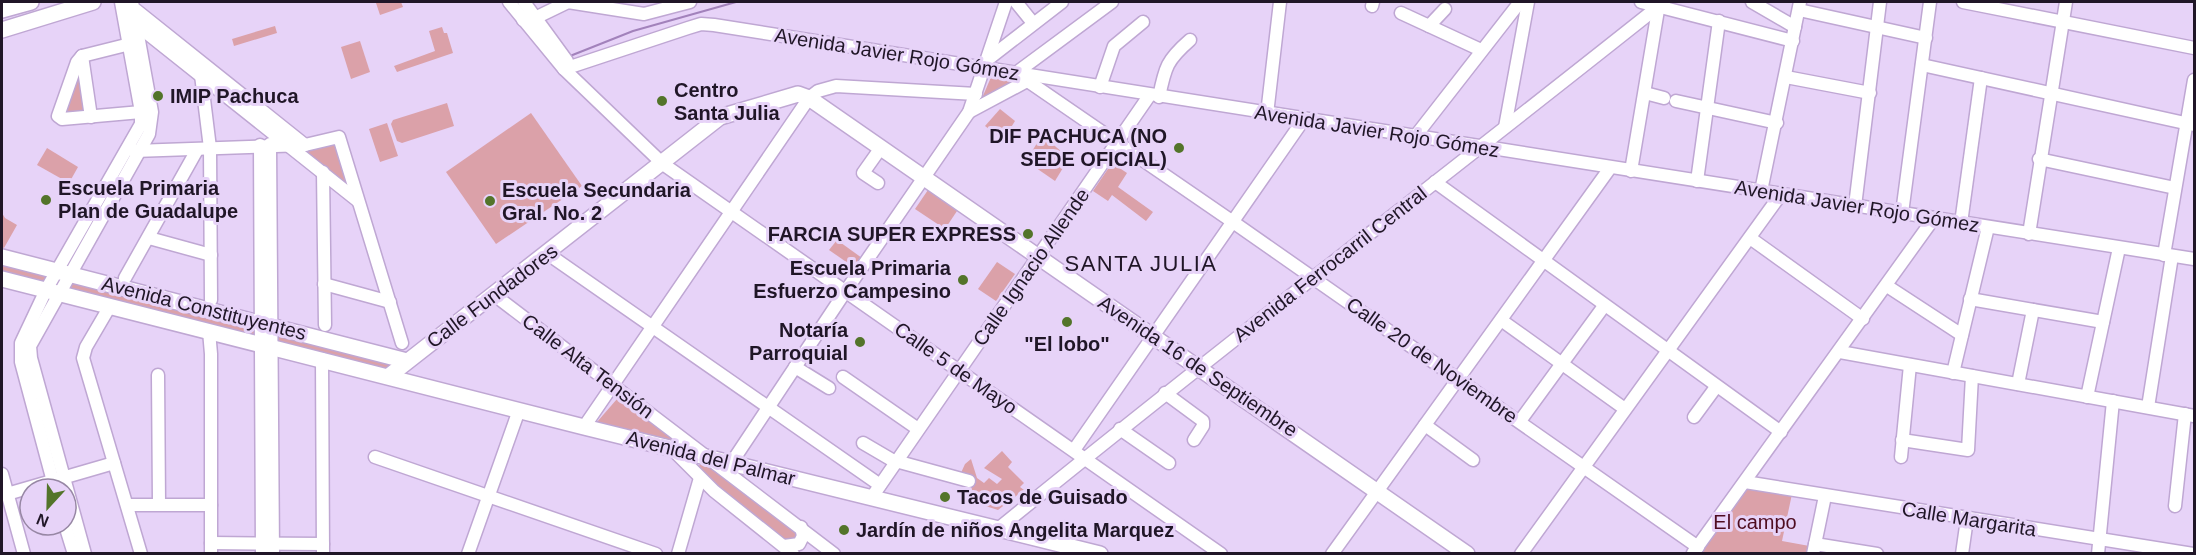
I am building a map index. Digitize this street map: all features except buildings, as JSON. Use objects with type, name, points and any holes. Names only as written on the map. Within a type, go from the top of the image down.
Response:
[{"type":"main road","points":[[2,10],[31,2]]},
{"type":"main road","points":[[2,30],[93,2]]},
{"type":"main road","name":"Calle Fundadores","points":[[389,376],[548,254],[720,117],[783,96],[798,94],[810,98]]},
{"type":"main road","name":"Avenida 16 de Septiembre","points":[[810,98],[880,149],[1377,489],[1467,554]]},
{"type":"main road","name":"Avenida Constituyentes","points":[[2,257],[407,361]]},
{"type":"main road","name":"Avenida Constituyentes","points":[[2,279],[322,359]]},
{"type":"main road","name":"Avenida del Palmar","points":[[322,359],[712,458],[876,491],[1075,551],[1100,554]]},
{"type":"street","points":[[56,477],[31,358],[32,330],[133,151],[141,124],[130,44],[121,2]]},
{"type":"street","name":"Calle 5 de Mayo","points":[[509,2],[529,19],[584,87],[663,164],[1221,554]]},
{"type":"street","name":"Calle 5 de Mayo","points":[[524,2],[529,19]]},
{"type":"street","points":[[529,19],[568,2],[644,14],[690,2]]},
{"type":"street","points":[[732,462],[969,112],[1006,2]]},
{"type":"street","points":[[1016,2],[1033,23]]},
{"type":"street","points":[[986,64],[1033,23],[1062,2]]},
{"type":"street","points":[[1016,73],[1112,2]]},
{"type":"street","points":[[1268,114],[1280,2]]},
{"type":"street","points":[[1414,138],[1520,2]]},
{"type":"street","points":[[1505,127],[1528,2]]},
{"type":"street","points":[[1641,2],[1661,3],[1793,41]]},
{"type":"street","points":[[1752,2],[1796,27]]},
{"type":"street","points":[[1855,206],[1880,2]]},
{"type":"street","points":[[1902,213],[1930,2]]},
{"type":"street","points":[[1963,2],[2194,48]]},
{"type":"street","points":[[2029,234],[2066,2]]},
{"type":"street","points":[[1631,171],[1661,3]]},
{"type":"street","name":"Avenida Ferrocarril Central","points":[[998,529],[1079,454],[1120,429],[1661,3]]},
{"type":"street","points":[[133,151],[149,134],[152,112],[134,6]]},
{"type":"street","points":[[134,6],[198,69],[358,201]]},
{"type":"street","points":[[1761,191],[1777,123],[1799,6],[1926,38]]},
{"type":"street","points":[[1429,26],[1445,9]]},
{"type":"street","points":[[1401,13],[1481,50]]},
{"type":"street","points":[[1697,181],[1719,21]]},
{"type":"street","points":[[1100,87],[1114,46],[1143,22]]},
{"type":"street","name":"Avenida Javier Rojo Gómez","points":[[568,67],[701,24],[986,64],[1016,73],[1414,138],[2194,259]]},
{"type":"street","points":[[138,26],[305,145]]},
{"type":"street","points":[[1154,96],[1170,58],[1190,40]]},
{"type":"street","points":[[130,44],[82,56],[77,62],[58,116],[62,119],[141,112]]},
{"type":"street","points":[[82,56],[91,117]]},
{"type":"street","points":[[1922,65],[2191,124]]},
{"type":"street","points":[[198,69],[210,148],[211,300]]},
{"type":"street","name":"Calle 20 de Noviembre","points":[[1016,73],[1520,421],[1695,550]]},
{"type":"street","points":[[1786,77],[1869,93]]},
{"type":"street","points":[[1961,223],[1981,78]]},
{"type":"street","points":[[2148,407],[2175,188],[2191,124],[2194,80]]},
{"type":"street","points":[[969,112],[1027,81]]},
{"type":"street","points":[[584,427],[810,98],[818,91],[836,86],[976,94]]},
{"type":"street","points":[[1645,93],[1777,123]]},
{"type":"street","name":"Calle Ignacio Allende","points":[[876,491],[1038,257],[1154,96]]},
{"type":"street","points":[[1079,454],[1154,336],[1304,119]]},
{"type":"street","points":[[133,151],[197,150],[287,143],[305,145],[339,136],[402,343]]},
{"type":"street","points":[[265,145],[267,549]]},
{"type":"street","points":[[878,183],[863,173],[880,149]]},
{"type":"street","points":[[125,278],[197,150]]},
{"type":"street","points":[[2040,159],[2175,188]]},
{"type":"street","points":[[1332,554],[1610,168]]},
{"type":"street","points":[[323,172],[325,325]]},
{"type":"street","points":[[1435,182],[1781,432]]},
{"type":"street","points":[[1521,554],[1781,194]]},
{"type":"street","points":[[1695,550],[1840,352],[1934,218]]},
{"type":"street","points":[[1953,373],[1988,227]]},
{"type":"street","points":[[149,238],[211,255]]},
{"type":"street","points":[[1750,238],[1863,319]]},
{"type":"street","points":[[2087,397],[2119,248]]},
{"type":"street","points":[[548,254],[768,407],[876,491]]},
{"type":"street","points":[[324,284],[390,302]]},
{"type":"street","points":[[1887,286],[1962,335]]},
{"type":"street","name":"Calle Alta Tensión","points":[[493,294],[712,458],[834,554]]},
{"type":"street","points":[[1970,299],[2103,322]]},
{"type":"street","points":[[110,306],[86,347],[84,358],[141,554]]},
{"type":"street","points":[[1520,421],[1604,306]]},
{"type":"street","points":[[2018,384],[2033,310]]},
{"type":"street","points":[[1501,320],[1625,409]]},
{"type":"street","points":[[209,330],[211,548],[323,549],[322,359]]},
{"type":"street","points":[[1840,352],[2190,415],[2175,506]]},
{"type":"street","points":[[1901,457],[1910,365]]},
{"type":"street","points":[[795,367],[829,388]]},
{"type":"street","points":[[158,375],[159,504]]},
{"type":"street","points":[[1902,440],[1968,450],[1972,376]]},
{"type":"street","points":[[843,377],[918,429]]},
{"type":"street","points":[[1694,417],[1716,387]]},
{"type":"street","points":[[1165,393],[1203,422],[1194,440]]},
{"type":"street","points":[[2098,554],[2113,401]]},
{"type":"street","points":[[468,554],[519,410]]},
{"type":"street","points":[[1425,425],[1473,460]]},
{"type":"street","points":[[1120,429],[1169,463]]},
{"type":"street","points":[[863,443],[896,462],[969,481]]},
{"type":"street","points":[[672,448],[700,478],[789,550],[799,544],[803,536],[801,527]]},
{"type":"street","points":[[375,457],[656,554]]},
{"type":"street","points":[[74,477],[114,463]]},
{"type":"street","points":[[2,474],[24,554]]},
{"type":"street","points":[[678,554],[700,478]]},
{"type":"street","name":"Calle Margarita","points":[[1745,482],[2193,554]]},
{"type":"street","points":[[7,494],[18,492]]},
{"type":"street","points":[[1825,496],[1814,549],[1877,554]]},
{"type":"street","points":[[127,505],[211,505]]},
{"type":"street","points":[[1962,554],[1967,519]]},
{"type":"street","points":[[78,536],[85,554]]},
{"type":"street","points":[[69,537],[74,554]]},
{"type":"street","points":[[799,554],[804,544],[819,542]]},
{"type":"green space","points":[[401,2],[403,7],[380,15],[376,3]]},
{"type":"green space","points":[[275,26],[277,33],[234,46],[232,39]]},
{"type":"green space","points":[[442,27],[444,33],[447,33],[453,53],[397,72],[394,66],[435,51],[429,31]]},
{"type":"green space","points":[[360,41],[370,72],[351,79],[341,47]]},
{"type":"green space","points":[[992,75],[1015,81],[984,100],[982,98]]},
{"type":"green space","points":[[76,78],[80,78],[86,113],[64,114]]},
{"type":"green space","points":[[447,103],[454,126],[402,143],[397,141],[391,124],[393,120]]},
{"type":"green space","points":[[1000,109],[1015,121],[1003,140],[985,126]]},
{"type":"green space","points":[[531,113],[582,186],[496,244],[446,172]]},
{"type":"green space","points":[[387,123],[398,156],[380,162],[369,129]]},
{"type":"green space","points":[[1042,135],[1069,158],[1055,181],[1026,161]]},
{"type":"green space","points":[[334,143],[347,187],[301,150]]},
{"type":"green space","points":[[47,148],[78,167],[69,183],[37,165]]},
{"type":"green space","points":[[1112,163],[1127,173],[1118,187],[1153,212],[1146,221],[1112,195],[1108,201],[1093,191]]},
{"type":"green space","points":[[928,190],[957,211],[945,229],[915,209]]},
{"type":"green space","points":[[2,213],[5,218],[17,225],[4,248],[2,247]]},
{"type":"green space","points":[[837,240],[862,258],[855,268],[829,250]]},
{"type":"green space","points":[[997,262],[1015,274],[996,301],[978,289]]},
{"type":"green space","points":[[2,263],[47,276],[44,282],[2,274]]},
{"type":"green space","points":[[70,282],[255,329],[254,335],[250,336],[68,291]]},
{"type":"green space","points":[[280,333],[395,364],[385,371],[280,343],[277,336]]},
{"type":"green space","points":[[617,399],[623,399],[682,444],[597,422]]},
{"type":"green space","points":[[1002,451],[1012,462],[1008,467],[1024,483],[1020,487],[1024,490],[998,510],[967,500],[973,479],[960,475],[965,464],[971,459],[977,478],[984,483],[989,478],[997,484],[1002,479],[984,468]]},
{"type":"green space","points":[[707,461],[799,535],[788,544],[697,470],[700,464]]},
{"type":"green space","name":"El campo","points":[[1744,485],[1792,494],[1782,541],[1815,547],[1814,553],[1694,554]]},
{"type":"waterway","points":[[570,56],[633,31],[736,2]]},
{"type":"place","name":"IMIP Pachuca","points":[[158,96]]},
{"type":"place","name":"Centro Santa Julia","points":[[662,101]]},
{"type":"place","name":"DIF PACHUCA (NO SEDE OFICIAL)","points":[[1179,148]]},
{"type":"place","name":"Escuela Primaria Plan de Guadalupe","points":[[46,200]]},
{"type":"place","name":"Escuela Secundaria Gral. No. 2","points":[[490,201]]},
{"type":"place","name":"FARCIA SUPER EXPRESS","points":[[1028,234]]},
{"type":"place","name":"Escuela Primaria Esfuerzo Campesino","points":[[963,280]]},
{"type":"place","name":"\"El lobo\"","points":[[1067,322]]},
{"type":"place","name":"Notaría Parroquial","points":[[860,342]]},
{"type":"place","name":"Tacos de Guisado","points":[[945,497]]},
{"type":"place","name":"Jardín de niños Angelita Marquez","points":[[844,530]]},
{"type":"district","name":"SANTA JULIA","points":[[1141,263]]}]
